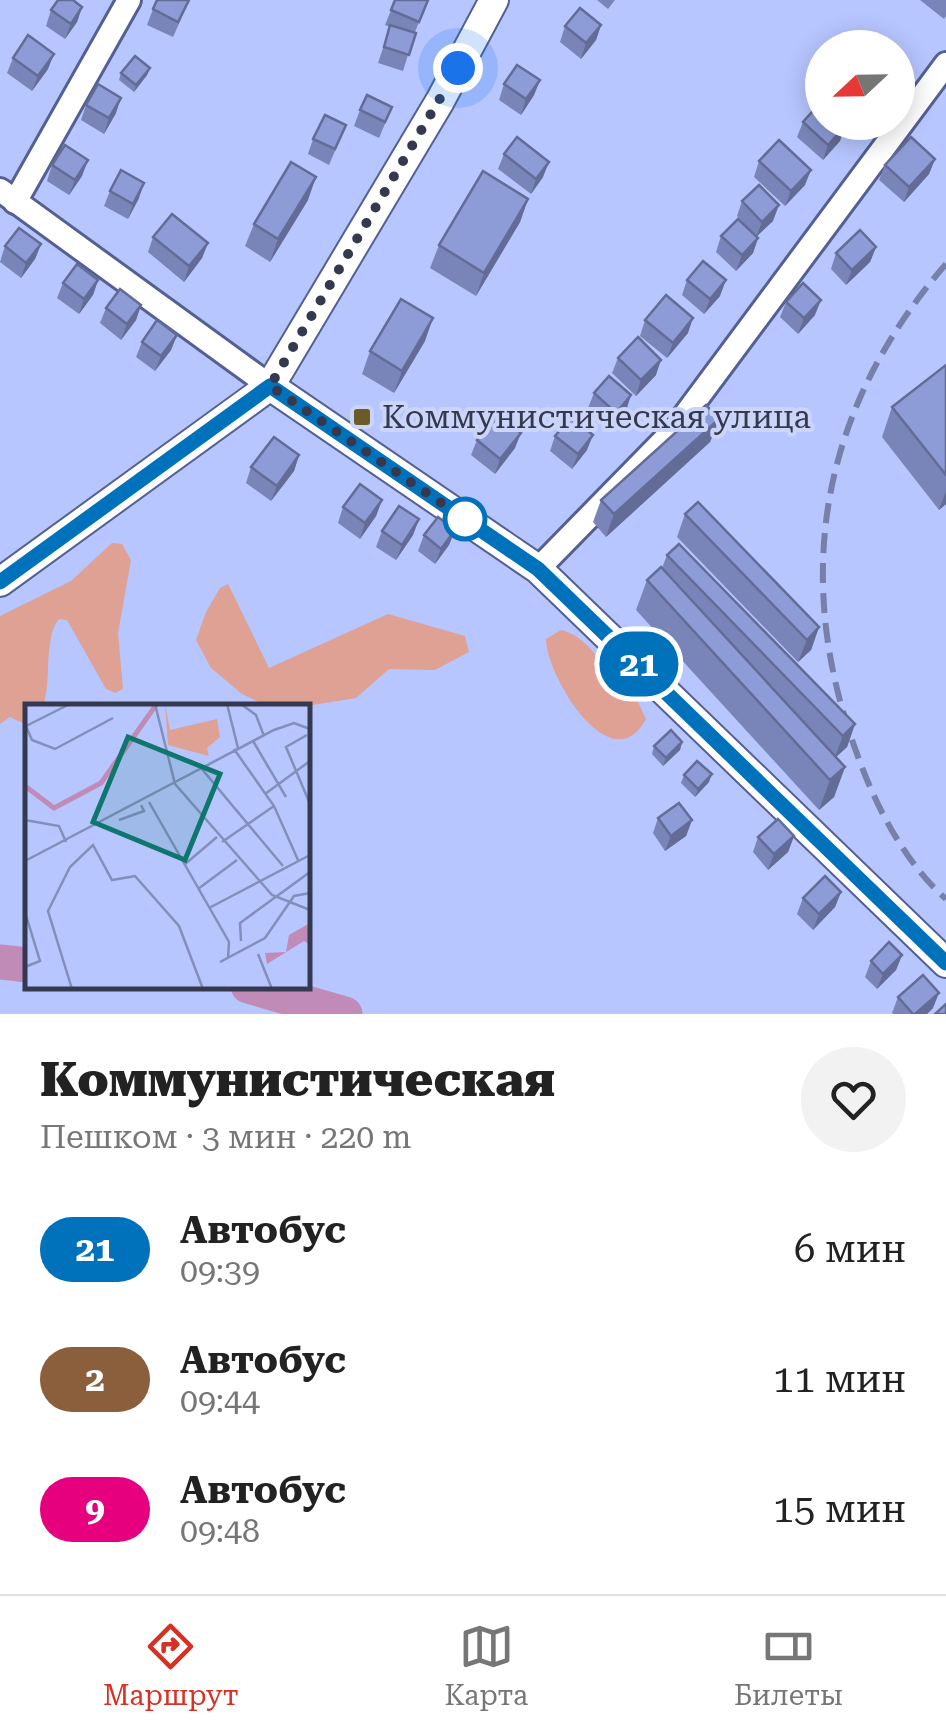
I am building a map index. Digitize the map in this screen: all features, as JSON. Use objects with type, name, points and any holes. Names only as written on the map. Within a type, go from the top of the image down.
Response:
[{"type":"street","points":[[129,0],[8,196],[270,386],[538,569],[946,963]]},
{"type":"street","points":[[0,582],[270,386],[440,101],[494,0]]},
{"type":"street","points":[[538,569],[674,431],[946,64]]},
{"type":"shaded area","points":[[112,543],[122,544],[131,560],[118,633],[123,689],[115,693],[106,689],[67,620],[59,619],[51,637],[43,704],[25,704],[25,724],[10,717],[0,724],[0,616],[71,581]]},
{"type":"shaded area","points":[[228,584],[269,668],[388,614],[465,636],[469,652],[435,670],[389,669],[356,698],[310,706],[263,704],[242,694],[211,668],[196,640],[220,588]]},
{"type":"shaded area","points":[[561,630],[582,640],[612,673],[631,687],[646,719],[632,736],[616,739],[599,732],[568,697],[546,639]]},
{"type":"building","points":[[58,0],[73,0],[82,7],[71,24],[51,10]]},
{"type":"building","points":[[157,0],[189,0],[178,22],[153,9]]},
{"type":"building","points":[[395,0],[428,0],[419,22],[391,10]]},
{"type":"building","points":[[580,8],[601,25],[586,43],[565,26]]},
{"type":"building","points":[[390,25],[416,33],[409,55],[384,47]]},
{"type":"building","points":[[28,35],[54,54],[38,76],[13,58]]},
{"type":"building","points":[[135,56],[150,68],[136,85],[121,73]]},
{"type":"building","points":[[517,65],[540,80],[526,99],[504,84]]},
{"type":"building","points":[[98,84],[121,98],[109,118],[86,105]]},
{"type":"building","points":[[367,95],[392,107],[385,122],[360,110]]},
{"type":"building","points":[[325,115],[346,125],[335,149],[313,139]]},
{"type":"building","points":[[517,137],[549,162],[536,179],[504,154]]},
{"type":"building","points":[[779,140],[811,170],[791,191],[759,161]]},
{"type":"building","points":[[908,140],[914,140],[935,159],[909,187],[885,165]]},
{"type":"building","points":[[65,145],[88,160],[75,180],[52,165]]},
{"type":"building","points":[[291,162],[316,177],[278,239],[254,224]]},
{"type":"building","points":[[121,170],[144,183],[133,204],[110,191]]},
{"type":"building","points":[[483,171],[528,199],[484,273],[439,245]]},
{"type":"building","points":[[759,185],[779,205],[762,222],[742,201]]},
{"type":"building","points":[[172,214],[208,243],[189,266],[153,237]]},
{"type":"building","points":[[738,219],[758,238],[742,255],[721,236]]},
{"type":"building","points":[[19,228],[41,244],[26,263],[5,246]]},
{"type":"building","points":[[860,230],[876,247],[852,270],[836,253]]},
{"type":"building","points":[[703,261],[726,280],[710,299],[687,280]]},
{"type":"building","points":[[77,264],[98,280],[84,299],[63,283]]},
{"type":"building","points":[[803,283],[821,300],[804,318],[786,302]]},
{"type":"building","points":[[120,289],[141,305],[127,324],[106,308]]},
{"type":"building","points":[[666,295],[693,318],[673,343],[645,320]]},
{"type":"building","points":[[401,299],[433,318],[402,371],[370,351]]},
{"type":"building","points":[[157,320],[177,335],[161,356],[142,342]]},
{"type":"building","points":[[638,337],[661,360],[641,380],[618,358]]},
{"type":"building","points":[[946,365],[946,475],[892,407]]},
{"type":"building","points":[[609,376],[631,395],[616,413],[594,393]]},
{"type":"building","points":[[706,405],[719,419],[614,514],[601,500]]},
{"type":"building","points":[[497,414],[521,433],[500,459],[477,440]]},
{"type":"building","points":[[571,417],[593,435],[578,454],[555,436]]},
{"type":"building","points":[[274,437],[299,455],[277,486],[251,467]]},
{"type":"building","points":[[360,484],[382,500],[365,523],[343,507]]},
{"type":"building","points":[[698,502],[819,627],[807,640],[685,514]]},
{"type":"building","points":[[399,506],[419,519],[402,545],[382,531]]},
{"type":"building","points":[[438,517],[455,530],[441,549],[424,535]]},
{"type":"building","points":[[679,544],[855,724],[843,736],[667,555]]},
{"type":"building","points":[[661,567],[845,767],[830,780],[647,580]]},
{"type":"building","points":[[671,730],[682,742],[666,758],[654,746]]},
{"type":"building","points":[[697,761],[712,774],[698,789],[684,775]]},
{"type":"building","points":[[679,803],[692,820],[671,836],[658,818]]},
{"type":"building","points":[[778,819],[794,836],[774,854],[758,837]]},
{"type":"building","points":[[825,876],[841,892],[819,914],[803,898]]},
{"type":"building","points":[[889,942],[902,955],[883,974],[871,961]]},
{"type":"building","points":[[923,975],[939,993],[913,1014],[898,997]]},
{"type":"waterway","points":[[0,962],[25,965]]},
{"type":"waterway","points":[[258,989],[345,1014]]},
{"type":"railway","points":[[946,264],[904,319],[870,376],[846,434],[830,495],[823,557],[825,620],[836,685],[856,751],[892,831],[917,868],[946,899]]},
{"type":"bus line","name":"21","points":[[0,582],[270,386],[538,569],[946,963]]},
{"type":"place","name":"Коммунистическая улица","points":[[362,417]]},
{"type":"route","points":[[458,68],[270,386],[478,528],[465,519]]}]
